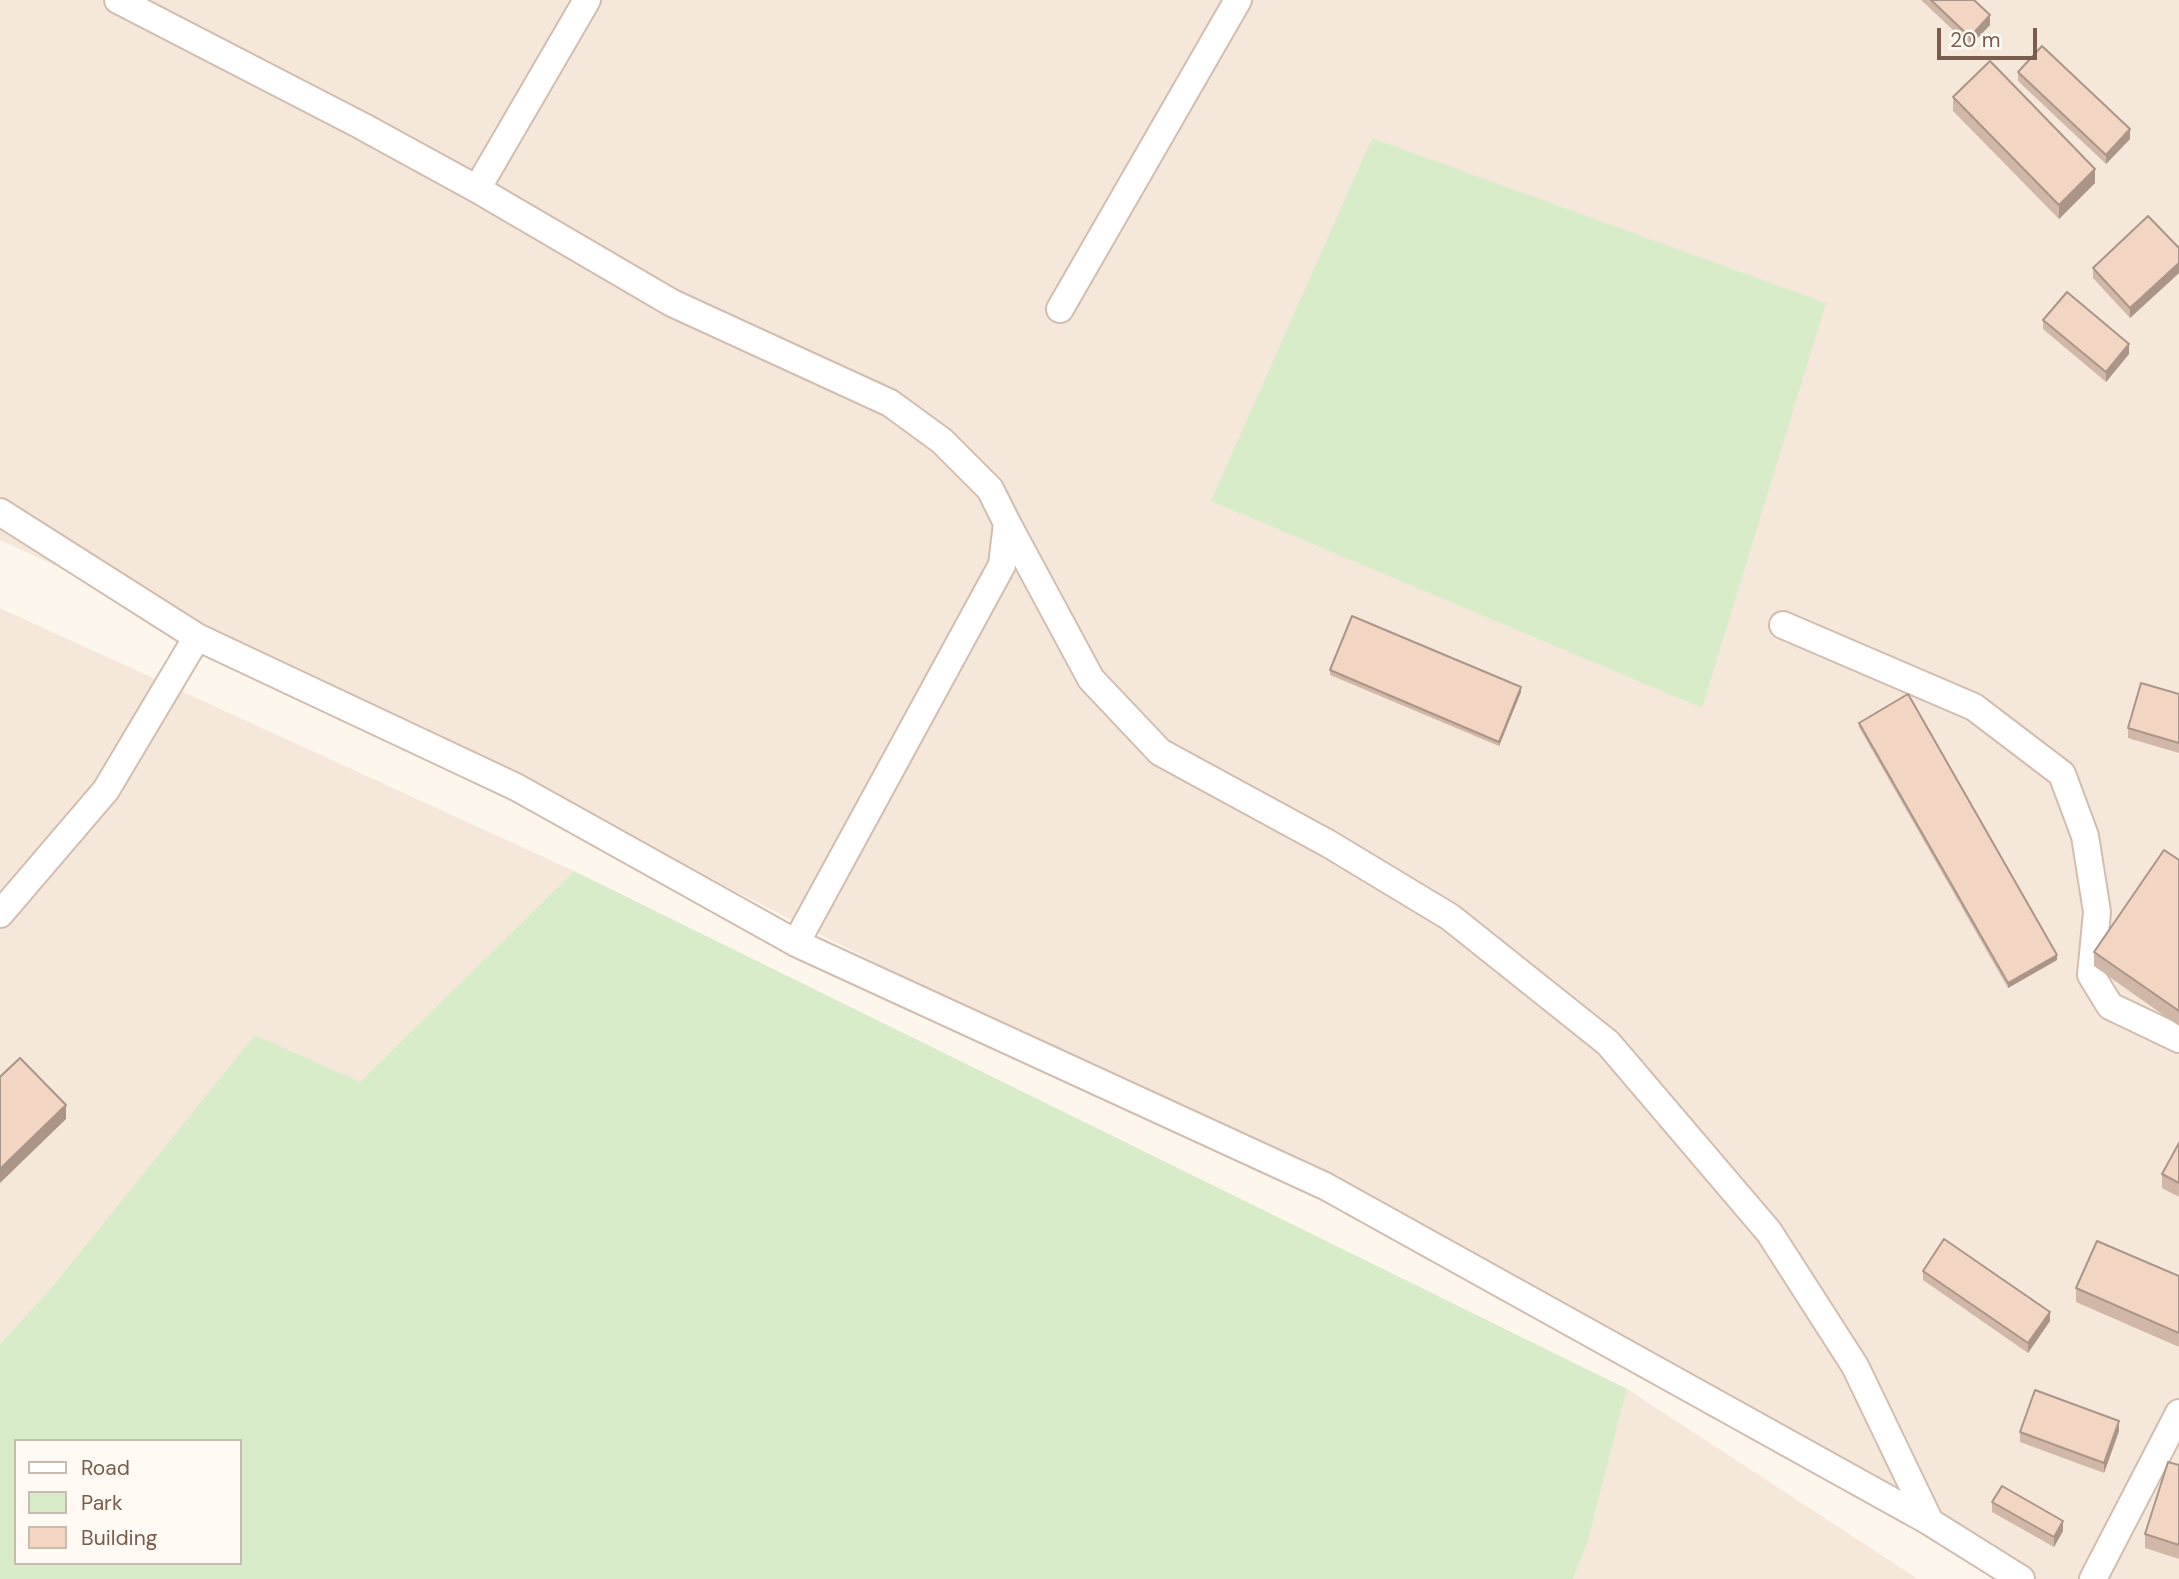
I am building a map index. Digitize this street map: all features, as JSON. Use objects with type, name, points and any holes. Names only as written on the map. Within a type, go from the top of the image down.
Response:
[{"type":"street","points":[[118,0],[362,126],[477,189],[672,303],[890,403],[942,441],[990,489],[1091,679],[1160,752],[1329,844],[1450,918],[1608,1043],[1769,1232],[1855,1366],[1930,1522]]},
{"type":"street","points":[[477,189],[587,0]]},
{"type":"street","points":[[1060,309],[1238,0]]},
{"type":"street","points":[[0,512],[197,637],[516,787],[796,943],[1325,1186],[1930,1522],[2021,1579]]},
{"type":"street","points":[[796,943],[1002,565],[1007,523]]},
{"type":"street","points":[[1783,625],[1974,707],[2062,774],[2085,836],[2097,912],[2091,975],[2110,1006],[2179,1039]]},
{"type":"street","points":[[0,914],[106,790],[197,637]]},
{"type":"street","points":[[2093,1579],[2179,1413]]},
{"type":"shaded area","points":[[0,0],[2179,0],[2179,1579],[2030,1579],[1733,1399],[495,769],[0,540]]},
{"type":"shaded area","points":[[0,608],[574,871],[360,1082],[54,1285],[0,1344]]},
{"type":"shaded area","points":[[1627,1389],[1918,1579],[1573,1579],[1587,1544]]},
{"type":"green space","points":[[1372,138],[1826,303],[1702,708],[1211,501]]},
{"type":"green space","points":[[574,871],[1627,1389],[1587,1544],[1573,1579],[0,1579],[0,1344],[54,1285],[255,1035],[360,1082]]},
{"type":"building","points":[[1931,0],[1974,0],[1990,15],[1970,37]]},
{"type":"building","points":[[2042,46],[2130,129],[2106,155],[2018,72]]},
{"type":"building","points":[[1990,61],[2095,169],[2059,205],[1953,97]]},
{"type":"building","points":[[2148,216],[2179,248],[2179,263],[2130,308],[2093,268]]},
{"type":"building","points":[[2067,292],[2129,344],[2106,372],[2043,320]]},
{"type":"building","points":[[1352,616],[1521,687],[1499,742],[1330,670]]},
{"type":"building","points":[[2141,683],[2179,694],[2179,743],[2128,728]]},
{"type":"building","points":[[1908,694],[2057,955],[2008,983],[1859,723]]},
{"type":"building","points":[[2164,850],[2179,860],[2179,1011],[2094,952]]},
{"type":"building","points":[[20,1058],[66,1105],[0,1169],[0,1077]]},
{"type":"building","points":[[2179,1143],[2179,1183],[2162,1174]]},
{"type":"building","points":[[1944,1239],[2050,1312],[2028,1343],[1923,1271]]},
{"type":"building","points":[[2097,1241],[2179,1276],[2179,1333],[2076,1288]]},
{"type":"building","points":[[2035,1390],[2119,1421],[2104,1463],[2020,1432]]},
{"type":"building","points":[[2168,1462],[2179,1465],[2179,1545],[2145,1534]]},
{"type":"building","points":[[2002,1486],[2063,1521],[2054,1537],[1992,1502]]}]
